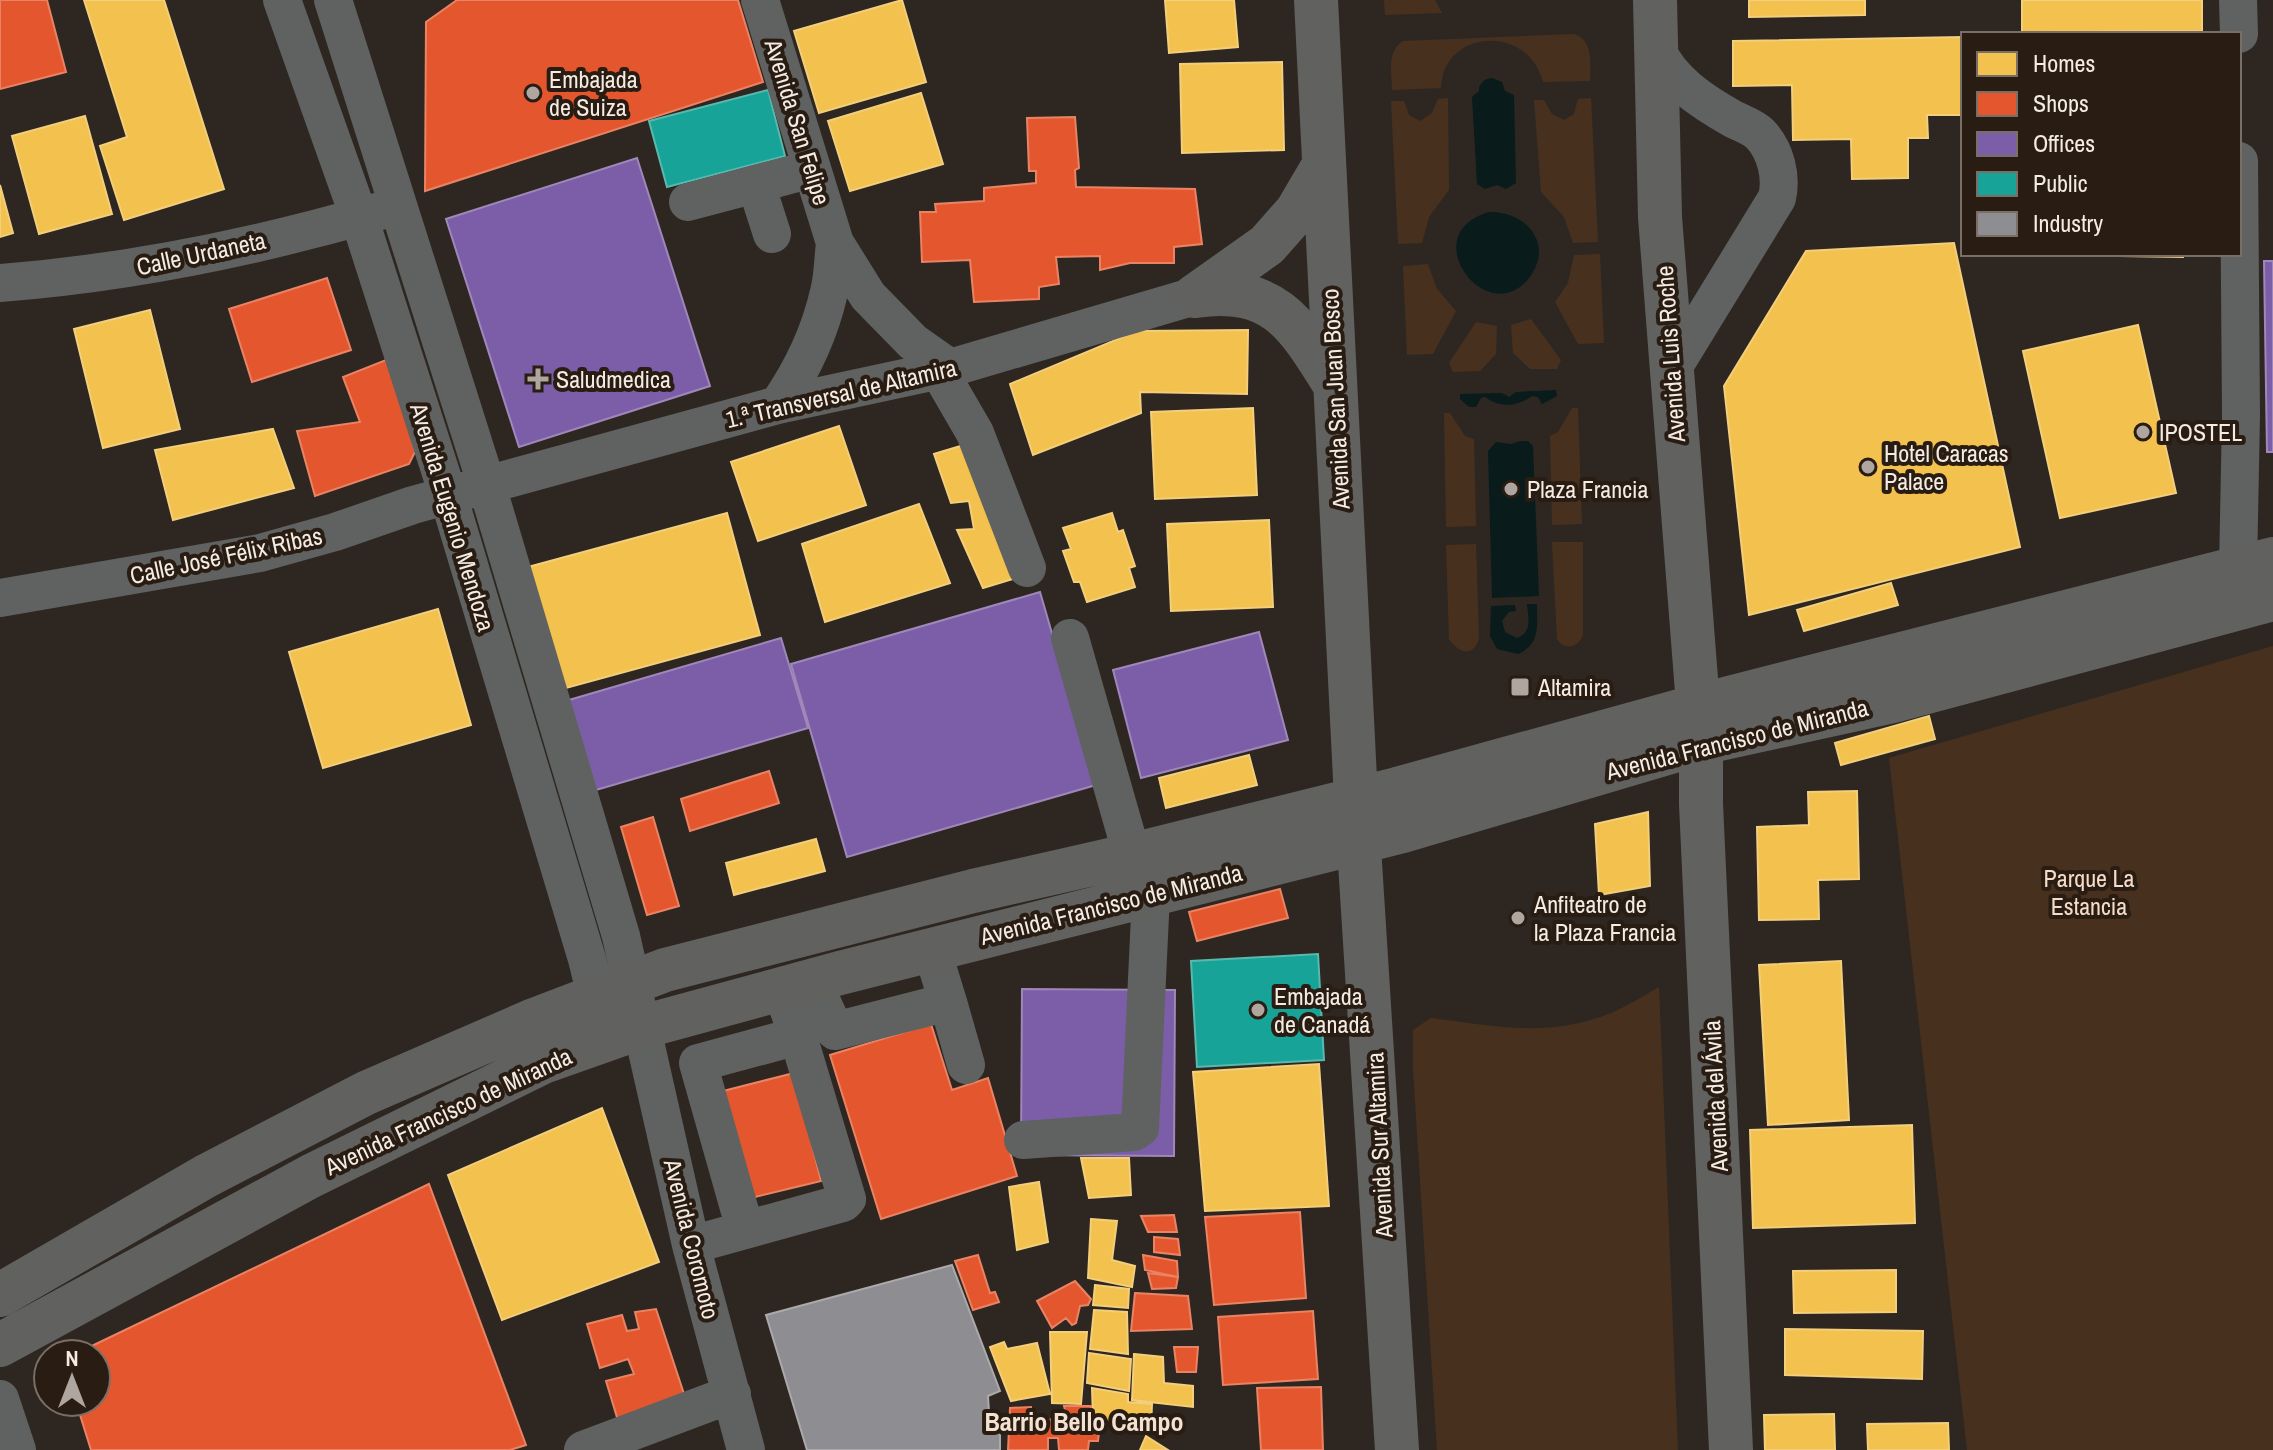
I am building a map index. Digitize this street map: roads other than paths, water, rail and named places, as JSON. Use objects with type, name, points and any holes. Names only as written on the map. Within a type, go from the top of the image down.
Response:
[{"type":"main road","name":"Avenida San Juan Bosco","points":[[1316,0],[1358,820]]},
{"type":"main road","name":"Avenida Luis Roche","points":[[1655,0],[1660,217],[1700,725]]},
{"type":"main road","points":[[1195,296],[1267,245],[1297,211],[1324,165]]},
{"type":"main road","points":[[1195,296],[1233,293],[1255,298],[1271,307],[1291,321],[1306,338],[1334,384]]},
{"type":"main road","name":"Avenida Francisco de Miranda","points":[[0,1295],[206,1176],[366,1093],[613,988],[665,970],[973,891],[1132,855],[1358,820],[1403,831],[1700,725],[2255,564]]},
{"type":"main road","name":"Avenida Francisco de Miranda","points":[[1700,725],[1893,701],[2273,599]]},
{"type":"main road","name":"Avenida del Ávila","points":[[1700,725],[1731,1450]]},
{"type":"main road","name":"Avenida Francisco de Miranda","points":[[0,1345],[311,1176],[543,1062],[625,1033],[796,984],[1151,894],[1358,820]]},
{"type":"main road","name":"Avenida Sur Altamira","points":[[1358,820],[1397,1450]]},
{"type":"street","name":"Avenida Eugenio Mendoza","points":[[282,0],[359,217],[448,495],[613,988],[625,1033]]},
{"type":"street","name":"Avenida Eugenio Mendoza","points":[[333,0],[487,486],[625,950],[613,988]]},
{"type":"street","name":"Avenida San Felipe","points":[[760,0],[835,243],[868,296],[945,370]]},
{"type":"street","points":[[2238,0],[2239,32]]},
{"type":"street","points":[[1656,48],[1661,61],[1697,98],[1761,135],[1779,170],[1781,182],[1777,198],[1671,371]]},
{"type":"street","points":[[688,202],[812,169]]},
{"type":"street","points":[[756,184],[772,234]]},
{"type":"street","points":[[2241,185],[2249,282],[2241,415],[2255,564]]},
{"type":"street","name":"Calle Urdaneta","points":[[0,283],[99,273],[172,261],[398,205]]},
{"type":"street","name":"Avenida San Felipe","points":[[778,405],[794,382],[814,338],[829,293],[835,243]]},
{"type":"street","name":"1.ª Transversal de Altamira","points":[[448,495],[778,405],[945,370],[1195,296]]},
{"type":"street","points":[[945,370],[975,433],[1027,568]]},
{"type":"street","name":"Calle José Félix Ribas","points":[[0,598],[260,553],[448,495]]},
{"type":"street","points":[[1070,638],[1132,855]]},
{"type":"street","points":[[1023,1140],[1134,1132],[1140,1128],[1151,894]]},
{"type":"street","points":[[932,950],[966,1065]]},
{"type":"street","points":[[796,984],[835,1031],[948,1002]]},
{"type":"street","points":[[691,1245],[843,1203],[847,1199],[798,1036],[796,984]]},
{"type":"street","points":[[718,1006],[736,1052]]},
{"type":"street","name":"Avenida Coromoto","points":[[625,1033],[691,1245],[746,1450]]},
{"type":"street","points":[[745,1229],[698,1063],[798,1036]]},
{"type":"street","points":[[583,1450],[732,1394]]},
{"type":"street","points":[[0,1399],[17,1450]]},
{"type":"place","name":"Embajada de Suiza","points":[[533,93]]},
{"type":"place","name":"Saludmedica","points":[[538,379]]},
{"type":"place","name":"IPOSTEL","points":[[2143,432]]},
{"type":"place","name":"Hotel Caracas Palace","points":[[1868,467]]},
{"type":"place","name":"Plaza Francia","points":[[1511,489]]},
{"type":"place","name":"Altamira","points":[[1520,687]]},
{"type":"place","name":"Anfiteatro de la Plaza Francia","points":[[1518,918]]},
{"type":"place","name":"Embajada de Canadá","points":[[1258,1010]]},
{"type":"district","name":"Barrio Bello Campo","points":[[1084,1421]]},
{"type":"park label","name":"Parque La Estancia","points":[[2089,892]]}]
